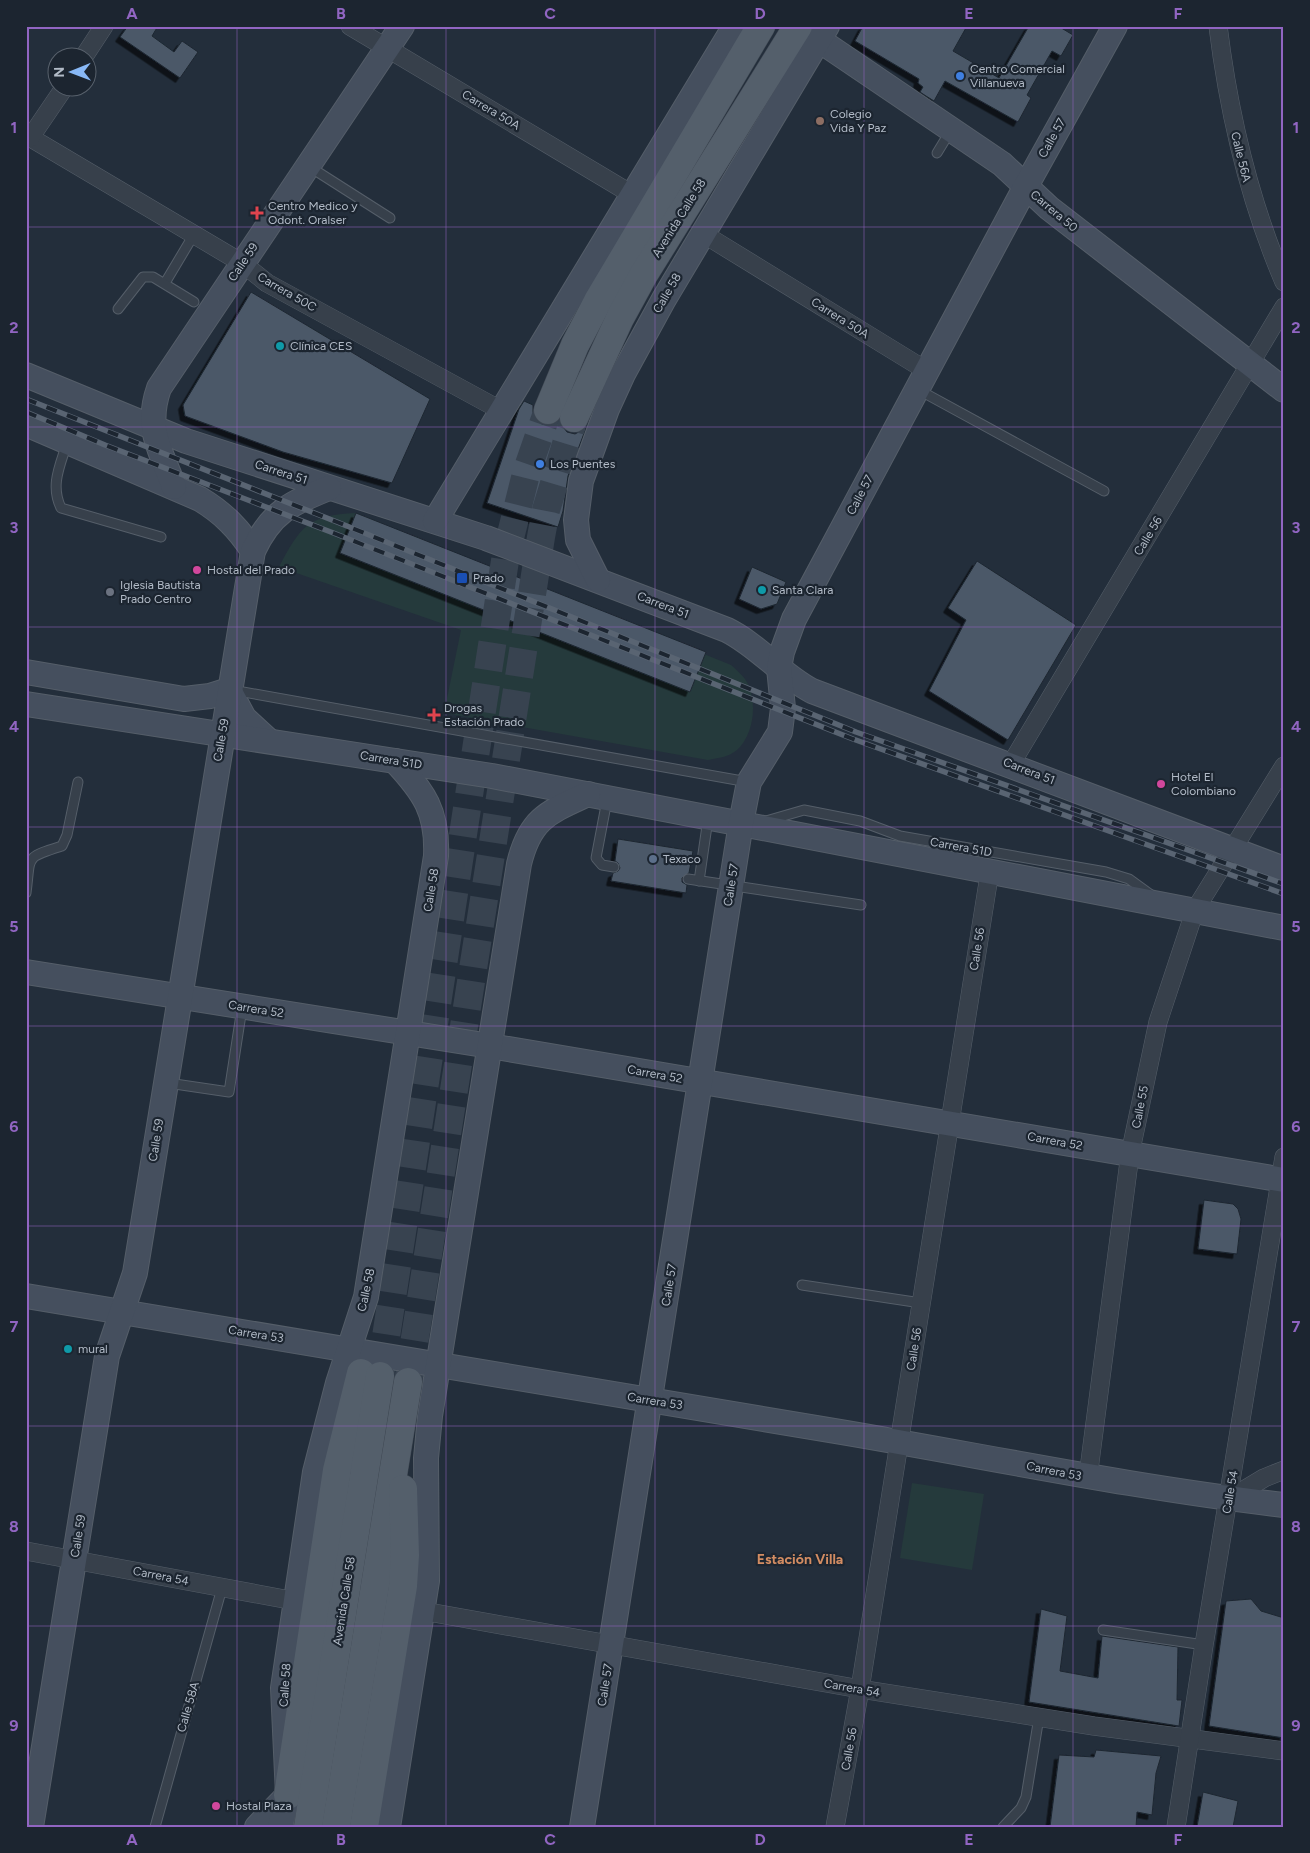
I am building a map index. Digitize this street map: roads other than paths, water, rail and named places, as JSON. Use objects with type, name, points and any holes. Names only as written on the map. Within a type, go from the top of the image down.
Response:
[{"type":"main road","points":[[548,410],[575,345],[598,301],[762,26]]},
{"type":"main road","name":"Avenida Calle 58","points":[[574,418],[620,318],[644,274],[815,31]]},
{"type":"main road","points":[[288,1795],[337,1470],[363,1366]]},
{"type":"main road","name":"Avenida Calle 58","points":[[308,1827],[363,1366]]},
{"type":"main road","points":[[336,1827],[408,1382]]},
{"type":"main road","points":[[364,1827],[403,1586],[404,1523],[400,1431]]},
{"type":"street","points":[[90,48],[104,26]]},
{"type":"street","name":"Carrera 50A","points":[[350,26],[633,195]]},
{"type":"street","name":"Calle 59","points":[[174,486],[152,428],[154,402],[159,388],[402,26]]},
{"type":"street","points":[[435,521],[735,26]]},
{"type":"street","name":"Calle 57","points":[[582,1827],[731,886],[747,824],[749,782],[780,732],[783,708],[779,668],[782,652],[794,619],[1026,186],[1115,26]]},
{"type":"street","name":"Calle 56A","points":[[1218,26],[1224,79],[1235,136],[1249,190],[1284,282]]},
{"type":"street","name":"Carrera 50","points":[[815,31],[1002,164],[1049,208],[1284,390]]},
{"type":"street","name":"Calle 58","points":[[598,580],[578,540],[576,512],[581,481],[597,434],[623,374],[815,31]]},
{"type":"street","points":[[28,137],[57,98]]},
{"type":"street","name":"Carrera 50C","points":[[28,137],[193,236],[242,263],[267,283],[502,411]]},
{"type":"street","name":"Carrera 50A","points":[[702,233],[922,380]]},
{"type":"street","name":"Calle 56","points":[[1011,764],[1284,307]]},
{"type":"street","name":"Carrera 51","points":[[26,375],[152,428],[221,454],[521,550],[727,630],[752,645],[779,668],[812,690],[1284,869]]},
{"type":"street","points":[[26,424],[174,486],[223,514],[234,525],[253,551]]},
{"type":"street","name":"Calle 59","points":[[31,1827],[108,1356],[135,1272],[253,551],[265,528],[286,507],[328,488]]},
{"type":"street","points":[[26,672],[184,699],[210,696],[229,690],[244,718],[268,740]]},
{"type":"street","name":"Carrera 51D","points":[[26,704],[268,740],[598,796],[1284,928]]},
{"type":"street","name":"Calle 58","points":[[280,1827],[288,1795],[282,1700],[295,1601],[318,1455],[363,1366],[366,1297],[436,856],[437,838],[434,817],[426,798],[395,761]]},
{"type":"street","name":"Calle 55","points":[[1088,1478],[1130,1154],[1158,1022],[1195,910],[1284,766]]},
{"type":"street","points":[[388,1827],[423,1611],[428,1559],[426,1458],[438,1365],[524,845],[529,834],[546,815],[598,796]]},
{"type":"street","name":"Calle 56","points":[[835,1827],[860,1689],[990,870]]},
{"type":"street","name":"Carrera 52","points":[[26,972],[490,1046],[1282,1180]]},
{"type":"street","name":"Calle 54","points":[[1176,1827],[1204,1645],[1282,1180],[1284,1156]]},
{"type":"street","name":"Carrera 53","points":[[26,1296],[122,1312],[363,1366],[438,1365],[900,1442],[1088,1478],[1229,1499],[1284,1505]]},
{"type":"street","points":[[1229,1499],[1264,1478],[1284,1470]]},
{"type":"street","name":"Carrera 54","points":[[26,1551],[295,1601]]},
{"type":"street","name":"Carrera 54","points":[[423,1611],[860,1689],[1189,1739],[1284,1751]]},
{"type":"street","points":[[257,1827],[288,1795]]},
{"type":"lane","points":[[937,153],[952,130]]},
{"type":"lane","points":[[307,166],[390,218]]},
{"type":"lane","points":[[165,283],[193,236]]},
{"type":"lane","points":[[118,309],[143,277],[153,276],[194,302]]},
{"type":"lane","points":[[922,380],[1104,491]]},
{"type":"lane","points":[[68,442],[54,485],[56,499],[61,508],[161,537]]},
{"type":"lane","points":[[229,690],[749,782]]},
{"type":"lane","points":[[26,893],[31,859],[36,853],[62,846],[67,835],[78,782]]},
{"type":"lane","points":[[598,796],[596,858],[602,865],[614,867]]},
{"type":"lane","name":"Carrera 51D","points":[[747,824],[804,810],[860,821],[900,836],[1106,872],[1129,879],[1163,904]]},
{"type":"lane","points":[[699,881],[708,816]]},
{"type":"lane","points":[[688,879],[861,905]]},
{"type":"lane","points":[[166,1082],[229,1092],[242,1006]]},
{"type":"lane","points":[[802,1285],[921,1303]]},
{"type":"lane","name":"Calle 58A","points":[[155,1827],[222,1588]]},
{"type":"lane","points":[[1103,1630],[1204,1645]]},
{"type":"lane","points":[[1003,1827],[1021,1808],[1026,1797],[1039,1717]]},
{"type":"tunnel","points":[[380,1376],[506,554],[527,470],[548,410]]},
{"type":"tunnel","points":[[408,1382],[541,537],[546,510],[574,418]]},
{"type":"railway","points":[[26,399],[337,522],[856,732],[1284,884]]},
{"type":"railway","points":[[26,412],[105,445],[336,534],[853,739],[1284,894]]},
{"type":"place","name":"Centro Comercial Villanueva","points":[[960,76]]},
{"type":"place","name":"Colegio Vida Y Paz","points":[[820,121]]},
{"type":"place","name":"Centro Medico y Odont. Oralser","points":[[257,213]]},
{"type":"place","name":"Clínica CES","points":[[280,346]]},
{"type":"place","name":"Los Puentes","points":[[540,464]]},
{"type":"place","name":"Hostal del Prado","points":[[197,570]]},
{"type":"place","name":"Prado","points":[[462,578]]},
{"type":"place","name":"Santa Clara","points":[[762,590]]},
{"type":"place","name":"Iglesia Bautista Prado Centro","points":[[110,592]]},
{"type":"place","name":"Drogas Estación Prado","points":[[434,715]]},
{"type":"place","name":"Hotel El Colombiano","points":[[1161,784]]},
{"type":"place","name":"Texaco","points":[[653,859]]},
{"type":"place","name":"mural","points":[[68,1349]]},
{"type":"place","name":"Hostal Plaza","points":[[216,1806]]},
{"type":"district","name":"Estación Villa","points":[[800,1559]]}]
